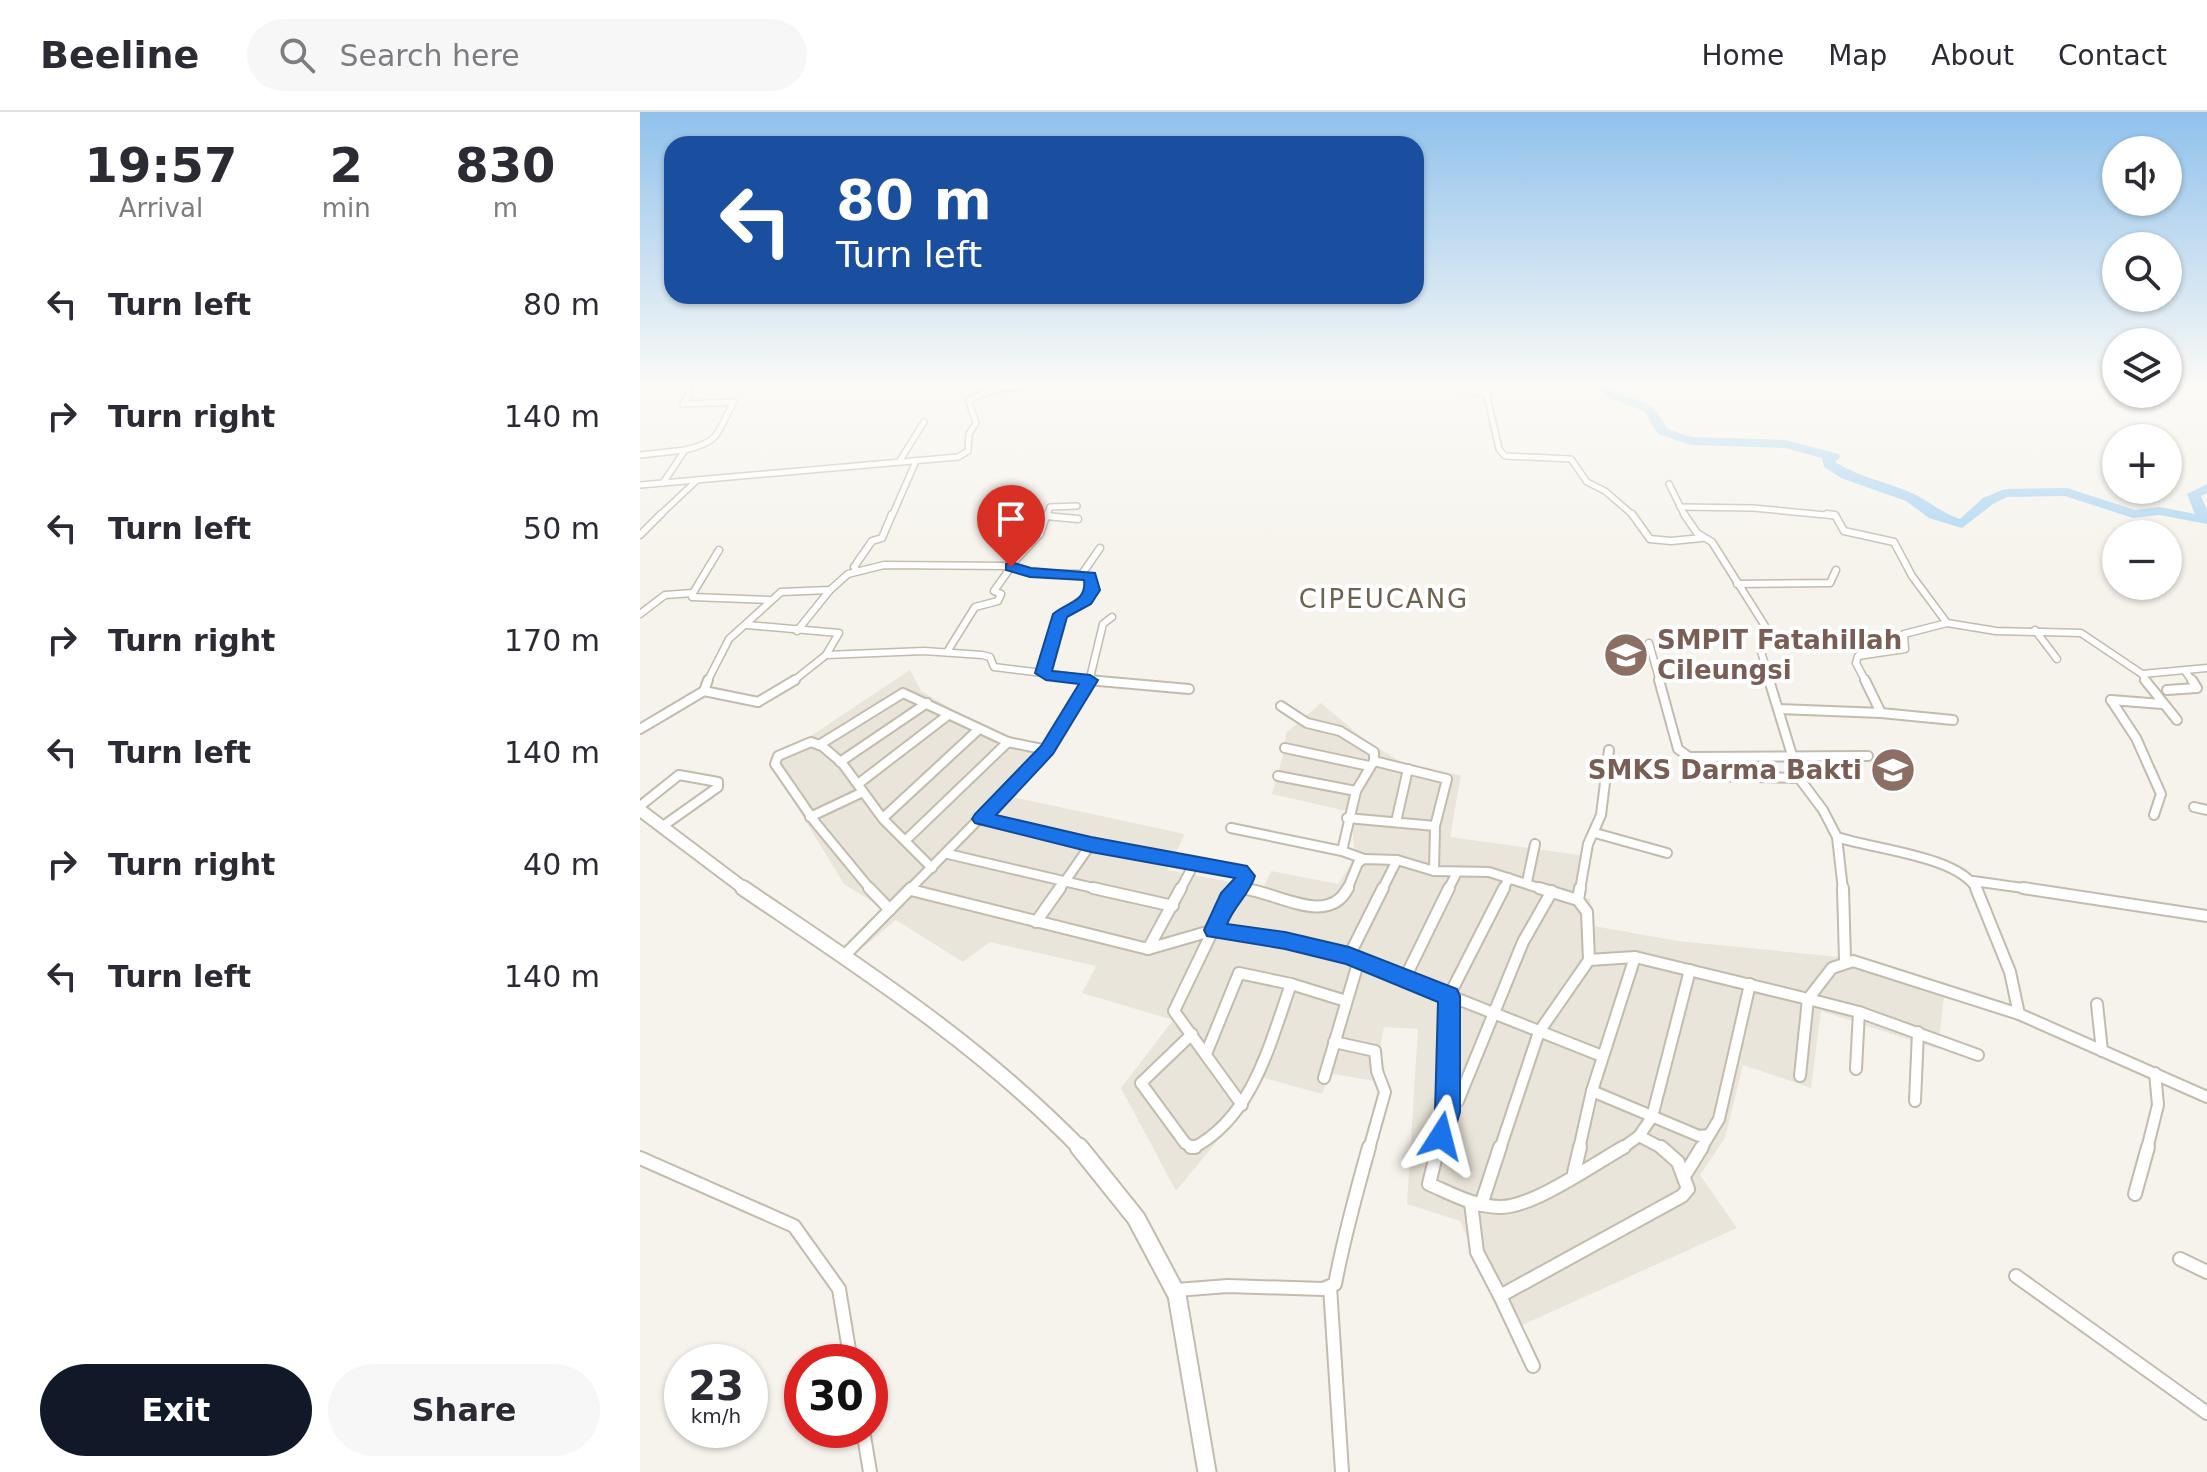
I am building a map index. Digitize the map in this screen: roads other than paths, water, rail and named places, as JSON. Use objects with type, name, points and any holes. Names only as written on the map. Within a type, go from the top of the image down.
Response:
[{"type":"street","points":[[640,455],[701,446]]},
{"type":"street","points":[[899,462],[909,446]]},
{"type":"street","points":[[640,485],[953,459],[966,454],[967,446]]},
{"type":"street","points":[[1498,446],[1505,456],[1571,459],[1587,482],[1605,491],[1629,510],[1650,539],[1671,541],[1702,538],[1712,542],[1765,626],[1765,637],[1760,648],[1790,755],[1799,778],[1823,810],[1837,837],[1843,879],[1845,960]]},
{"type":"street","points":[[663,483],[685,450]]},
{"type":"street","points":[[857,571],[854,567],[870,543],[882,537],[916,461]]},
{"type":"street","points":[[640,535],[696,481]]},
{"type":"street","points":[[1669,484],[1680,507],[1702,538]]},
{"type":"street","points":[[947,652],[975,607],[998,601],[1001,594],[994,591],[1011,566],[1040,534],[1052,506],[1077,506]]},
{"type":"street","points":[[1680,507],[1753,508],[1835,515],[1844,531],[1895,544],[1912,576],[1947,623]]},
{"type":"street","points":[[1046,516],[1078,519]]},
{"type":"street","points":[[1082,574],[1100,548]]},
{"type":"street","points":[[719,550],[692,597],[769,600]]},
{"type":"street","points":[[797,631],[830,590],[857,571],[899,565],[1011,566],[1030,573],[1090,576],[1093,590],[1083,604],[1061,614],[1043,673]]},
{"type":"street","points":[[1737,584],[1830,583],[1836,570]]},
{"type":"street","points":[[640,729],[704,691],[711,670],[729,639],[747,625],[769,600],[787,591],[830,590]]},
{"type":"street","points":[[640,614],[665,595],[693,593]]},
{"type":"street","points":[[846,954],[948,854],[1047,750],[1090,680],[1103,624],[1112,617]]},
{"type":"street","points":[[1881,713],[1856,663],[1858,656],[1905,649],[1904,634],[1947,623],[1996,631],[2081,633],[2126,660],[2142,674],[2177,720]]},
{"type":"street","points":[[704,691],[750,703],[761,701],[789,685],[826,655],[839,633],[747,625]]},
{"type":"street","points":[[2035,630],[2057,659]]},
{"type":"street","points":[[1649,643],[1678,749],[1682,754],[1689,757],[1868,756]]},
{"type":"street","points":[[826,655],[947,652],[990,657],[994,667],[1043,673],[1052,677],[1189,689]]},
{"type":"street","points":[[2142,674],[2207,668]]},
{"type":"street","points":[[2167,690],[2198,688],[2185,671]]},
{"type":"street","points":[[819,745],[899,694],[927,703],[1008,742],[1047,750]]},
{"type":"street","points":[[2154,815],[2161,794],[2136,738],[2111,700],[2163,704]]},
{"type":"street","points":[[840,762],[927,703]]},
{"type":"street","points":[[1281,706],[1307,723],[1340,731],[1372,750],[1372,764],[1356,791],[1347,818],[1342,851]]},
{"type":"street","points":[[1779,709],[1881,713],[1953,720]]},
{"type":"street","points":[[810,817],[860,788],[948,715]]},
{"type":"street","points":[[883,818],[978,730]]},
{"type":"street","points":[[890,910],[854,873],[810,817],[774,761],[782,753],[813,741],[819,745],[840,762],[883,818],[932,868]]},
{"type":"street","points":[[906,840],[1008,742]]},
{"type":"street","points":[[1285,748],[1408,769],[1447,779],[1435,826],[1434,871]]},
{"type":"street","points":[[1578,900],[1588,844],[1601,815],[1609,750]]},
{"type":"street","points":[[1396,822],[1408,769]]},
{"type":"street","points":[[663,826],[718,787],[718,782],[679,775],[640,808],[708,864],[846,954],[887,987],[942,1022],[1024,1090],[1123,1198],[1175,1290],[1202,1470]]},
{"type":"street","points":[[1278,776],[1356,791]]},
{"type":"street","points":[[1709,776],[1799,778]]},
{"type":"street","points":[[2194,807],[2207,810]]},
{"type":"street","points":[[1347,818],[1435,826]]},
{"type":"street","points":[[981,819],[1091,844],[1240,872],[1245,876],[1241,887],[1228,899],[1174,1009],[1242,1105]]},
{"type":"street","points":[[1231,828],[1342,851],[1364,859],[1397,860],[1434,871],[1489,872],[1527,882],[1585,905],[1589,960],[1539,1032],[1476,1204],[1471,1232],[1477,1254],[1533,1366]]},
{"type":"street","points":[[1595,833],[1667,853]]},
{"type":"street","points":[[1837,837],[1860,845],[1929,858],[1973,881],[2103,898],[2207,916]]},
{"type":"street","points":[[1036,922],[1091,844]]},
{"type":"street","points":[[1527,882],[1535,844]]},
{"type":"street","points":[[948,854],[1173,906]]},
{"type":"street","points":[[1241,887],[1264,890],[1317,908],[1332,906],[1341,899],[1358,863],[1364,859]]},
{"type":"street","points":[[1324,1078],[1346,1001],[1354,958],[1397,860]]},
{"type":"street","points":[[1148,949],[1194,864]]},
{"type":"street","points":[[1404,980],[1457,872]]},
{"type":"street","points":[[1509,878],[1449,996],[1447,1112],[1429,1184],[1476,1204],[1495,1208],[1523,1204],[1639,1136],[1652,1117],[1690,970]]},
{"type":"street","points":[[1973,881],[1987,908],[2010,972],[2019,1014]]},
{"type":"street","points":[[911,890],[1148,949],[1214,930],[1285,941],[1354,958],[1602,1056]]},
{"type":"street","points":[[1447,1112],[1458,1101],[1523,942],[1552,891]]},
{"type":"street","points":[[1589,960],[1635,957],[1750,984],[1859,1012],[1978,1055]]},
{"type":"street","points":[[1574,1173],[1592,1091],[1635,957]]},
{"type":"street","points":[[1800,1076],[1808,999],[1829,969],[1845,960],[2019,1014],[2207,1097]]},
{"type":"street","points":[[1206,1054],[1239,973],[1291,984],[1346,1001]]},
{"type":"street","points":[[1192,1034],[1141,1079],[1142,1086],[1185,1143],[1193,1148],[1212,1139],[1242,1105],[1291,984]]},
{"type":"street","points":[[1686,1173],[1719,1119],[1750,984]]},
{"type":"street","points":[[2097,1004],[2102,1051]]},
{"type":"street","points":[[1856,1069],[1859,1012]]},
{"type":"street","points":[[1915,1101],[1918,1032]]},
{"type":"street","points":[[1175,1290],[1330,1287],[1338,1279],[1347,1223],[1356,1204],[1358,1186],[1385,1092],[1377,1071],[1375,1051],[1334,1042]]},
{"type":"street","points":[[2135,1194],[2142,1158],[2157,1121],[2160,1103],[2155,1073]]},
{"type":"street","points":[[1592,1091],[1699,1136],[1710,1135]]},
{"type":"street","points":[[1500,1296],[1682,1196],[1688,1189],[1686,1173],[1680,1162],[1663,1146],[1639,1136]]},
{"type":"street","points":[[640,1158],[794,1226],[839,1289],[848,1344]]},
{"type":"street","points":[[2180,1259],[2207,1272]]},
{"type":"street","points":[[2016,1276],[2207,1413]]},
{"type":"street","points":[[1330,1287],[1342,1472]]},
{"type":"street","points":[[866,1448],[870,1472]]},
{"type":"waterway","points":[[1794,446],[1834,457],[1828,459],[1829,464],[1846,475],[1911,498],[1934,515],[1962,524],[1988,501],[2005,493],[2067,492],[2083,500],[2112,505],[2133,514],[2160,511],[2204,520],[2194,494],[2207,488]]},
{"type":"place","name":"SMPIT Fatahillah Cileungsi","points":[[1626,655]]},
{"type":"place","name":"SMKS Darma Bakti","points":[[1893,770]]},
{"type":"district","name":"CIPEUCANG","points":[[1384,599]]}]
